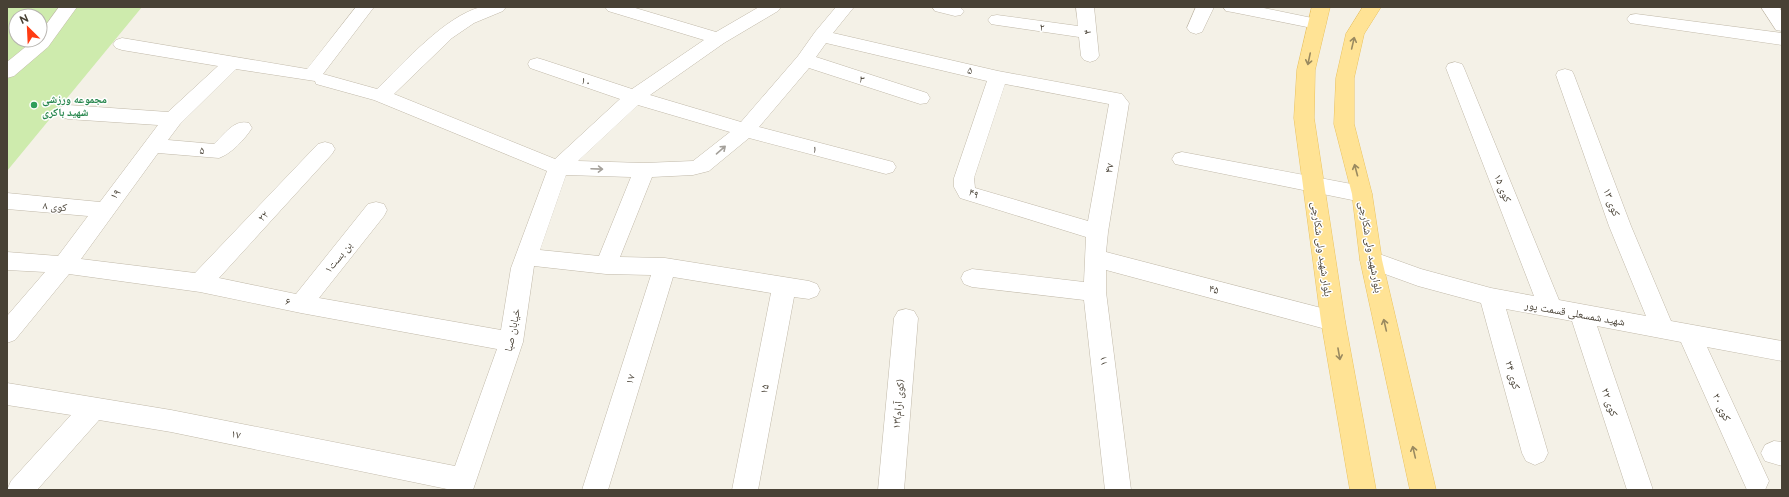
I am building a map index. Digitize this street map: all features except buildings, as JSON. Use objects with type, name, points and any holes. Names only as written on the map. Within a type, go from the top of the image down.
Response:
[{"type":"main road","name":"بلوارشهید ولی شکارچی","points":[[1372,7],[1355,34],[1345,78],[1344,124],[1362,194],[1371,260],[1423,490]]},
{"type":"main road","name":"بلوار شهید ولی شکارچی","points":[[1319,15],[1306,70],[1304,118],[1333,321],[1363,490]]},
{"type":"street","points":[[7,72],[42,43],[68,7]]},
{"type":"street","points":[[122,44],[312,76],[362,7]]},
{"type":"street","points":[[381,96],[446,34],[468,19],[497,7]]},
{"type":"street","points":[[614,7],[718,39]]},
{"type":"street","points":[[558,168],[634,97],[718,39],[772,7]]},
{"type":"street","points":[[323,80],[381,96],[558,168],[644,170],[702,166],[745,130],[805,60],[821,36],[845,7]]},
{"type":"street","name":"۴","points":[[1085,7],[1090,56]]},
{"type":"street","points":[[1196,28],[1205,7]]},
{"type":"street","points":[[1232,7],[1319,15]]},
{"type":"street","points":[[1770,7],[1782,26]]},
{"type":"street","name":"۲","points":[[997,20],[1088,33]]},
{"type":"street","points":[[1636,20],[1782,39]]},
{"type":"street","name":"۵","points":[[821,36],[998,77],[1115,99],[1119,103]]},
{"type":"street","name":"۳","points":[[805,60],[920,98]]},
{"type":"street","name":"۱۹","points":[[7,333],[64,265],[103,210],[173,119],[232,63]]},
{"type":"street","name":"۱۰","points":[[537,64],[634,97],[745,130]]},
{"type":"street","name":"کوی ۱۵","points":[[1455,68],[1551,308]]},
{"type":"street","name":"کوی ۱۳","points":[[1565,75],[1620,226],[1663,329]]},
{"type":"street","name":"۴۹","points":[[998,77],[964,178],[964,187],[967,193],[1097,232]]},
{"type":"street","name":"۴۷","points":[[1097,232],[1119,103]]},
{"type":"street","points":[[68,112],[173,119]]},
{"type":"street","name":"۵","points":[[152,146],[219,151],[242,128]]},
{"type":"street","name":"۱","points":[[745,130],[886,167]]},
{"type":"street","name":"۲۲","points":[[200,283],[325,149]]},
{"type":"street","points":[[1182,159],[1362,194]]},
{"type":"street","name":"خیابان صبا","points":[[462,485],[511,342],[522,268],[558,168]]},
{"type":"street","points":[[606,265],[644,170]]},
{"type":"street","name":"کوی ۸","points":[[7,201],[103,210]]},
{"type":"street","name":"بن بست۱","points":[[301,304],[376,210]]},
{"type":"street","name":"۱۱","points":[[1097,232],[1095,292],[1118,490]]},
{"type":"street","points":[[526,257],[606,265],[666,267],[809,290]]},
{"type":"street","name":"۴۵","points":[[1095,258],[1333,321]]},
{"type":"street","name":"شهید شمسعلی قسمت پور","points":[[1371,260],[1418,277],[1491,297],[1782,351]]},
{"type":"street","name":"۶","points":[[7,261],[64,265],[200,283],[301,304],[511,342]]},
{"type":"street","name":"۱۷","points":[[595,490],[666,267]]},
{"type":"street","points":[[972,278],[1095,292]]},
{"type":"street","name":"۱۵","points":[[745,490],[784,287]]},
{"type":"street","name":"کوی ۲۴","points":[[1491,297],[1535,453]]},
{"type":"street","name":"کوی ۲۲","points":[[1581,314],[1640,490]]},
{"type":"street","name":"۱۳(کوی آرام)","points":[[891,490],[906,318]]},
{"type":"street","name":"کوی ۲۰","points":[[1689,334],[1756,481]]},
{"type":"street","name":"۱۷","points":[[7,394],[171,421],[462,485]]},
{"type":"street","points":[[20,490],[94,408]]},
{"type":"green space","name":"مجموعه ورزشی شهید باکری","points":[[7,7],[142,7],[7,171]]},
{"type":"place","name":"مجموعه ورزشی شهید باکری","points":[[34,105]]}]
